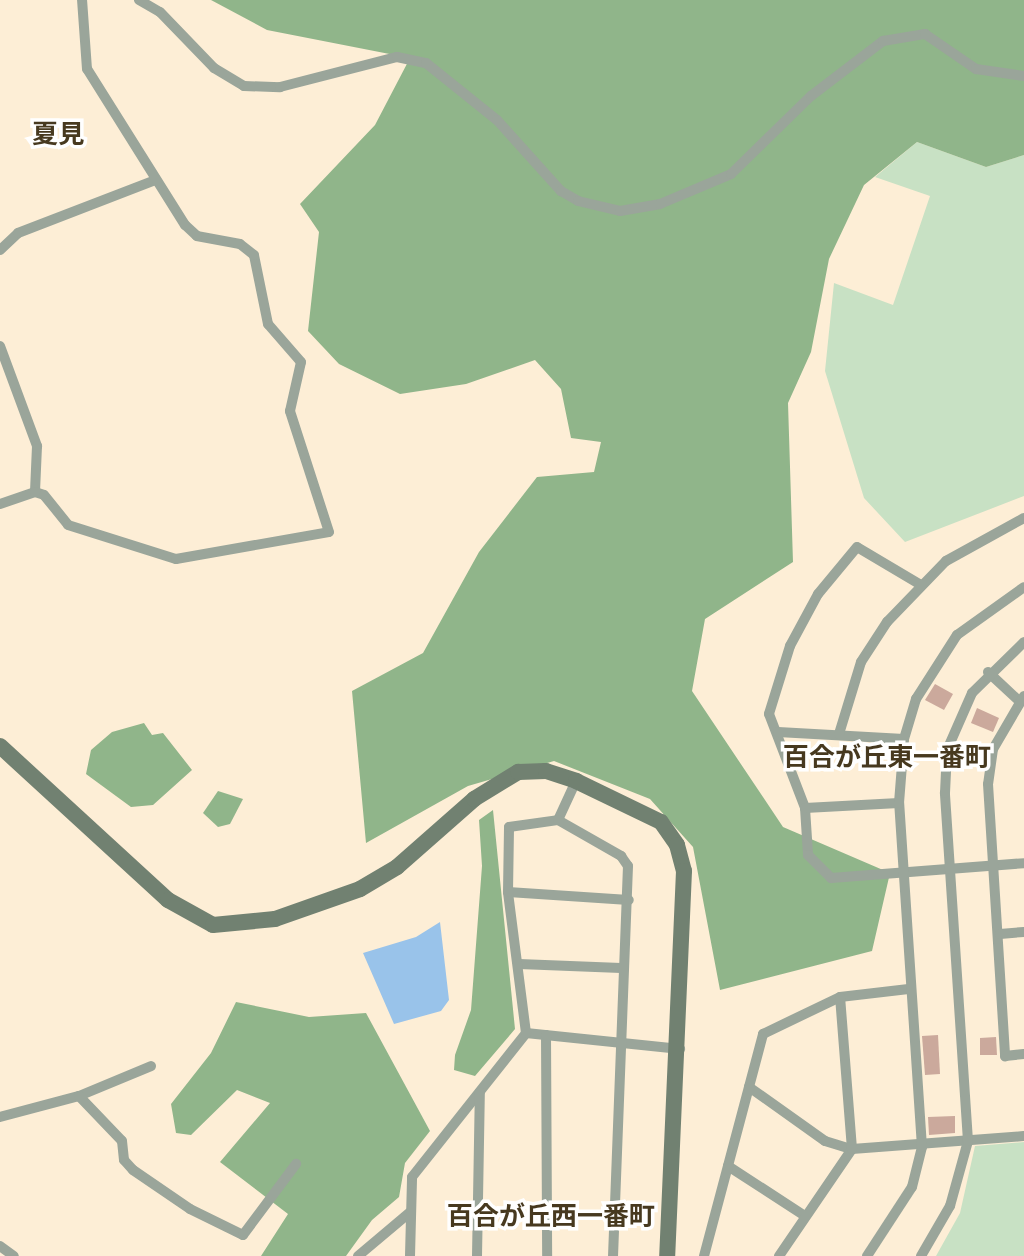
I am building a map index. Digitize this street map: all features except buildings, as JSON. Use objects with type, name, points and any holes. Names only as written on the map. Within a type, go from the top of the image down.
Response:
[{"type":"street","points":[[0,504],[35,492],[44,495],[68,525],[176,559],[329,532],[290,411],[301,362],[268,324],[254,255],[240,244],[197,236],[155,180],[87,69],[82,0]]},
{"type":"street","points":[[139,0],[160,12],[214,68],[244,86],[281,87],[397,57],[426,62],[497,120],[561,191],[578,201],[620,211],[660,204],[731,174],[811,96],[883,41],[925,34],[976,69],[1024,76]]},
{"type":"street","points":[[0,250],[18,233],[155,180]]},
{"type":"street","points":[[0,346],[37,446],[35,492]]},
{"type":"street","points":[[839,734],[861,662],[921,585],[988,533],[1024,518]]},
{"type":"street","points":[[921,585],[857,547],[818,593],[790,646],[769,714],[805,808],[808,855],[831,878],[1024,863]]},
{"type":"street","points":[[867,1256],[912,1186],[922,1147],[909,989],[900,803],[904,739],[916,699],[957,635],[1024,587]]},
{"type":"street","points":[[921,1256],[950,1206],[968,1141],[951,869],[947,750],[958,718],[988,671],[1024,642]]},
{"type":"street","points":[[988,671],[1021,698],[993,748],[988,784],[1000,934],[1005,1056],[1024,1054]]},
{"type":"street","points":[[778,732],[904,739]]},
{"type":"street","points":[[0,746],[168,900],[213,925],[275,919],[360,889],[397,867],[474,799],[518,772],[546,771],[576,781],[634,805],[661,822],[677,845],[685,902],[680,1049],[667,1256]]},
{"type":"street","points":[[558,820],[576,781]]},
{"type":"street","points":[[805,808],[900,803]]},
{"type":"street","points":[[410,1256],[412,1177],[526,1033],[508,892],[509,827],[558,820],[621,856],[628,866],[629,900],[621,968],[618,1040],[612,1256]]},
{"type":"street","points":[[508,892],[629,900]]},
{"type":"street","points":[[1000,934],[1024,932]]},
{"type":"street","points":[[519,964],[621,968]]},
{"type":"street","points":[[704,1256],[764,1034],[841,997],[909,989]]},
{"type":"street","points":[[779,1256],[852,1149],[841,997]]},
{"type":"street","points":[[526,1033],[618,1040],[680,1049]]},
{"type":"street","points":[[547,1035],[547,1256]]},
{"type":"street","points":[[0,1117],[79,1096],[151,1066]]},
{"type":"street","points":[[749,1087],[825,1141],[852,1149],[922,1147],[1024,1136]]},
{"type":"street","points":[[477,1256],[480,1092]]},
{"type":"street","points":[[79,1096],[122,1141],[124,1160],[133,1170],[190,1209],[243,1235],[296,1164]]},
{"type":"street","points":[[728,1166],[805,1216]]},
{"type":"street","points":[[358,1256],[409,1213]]},
{"type":"street","points":[[0,1245],[14,1256]]},
{"type":"green space","points":[[211,0],[1024,0],[1024,155],[986,167],[917,142],[864,185],[829,259],[811,352],[788,403],[793,562],[705,619],[692,691],[783,827],[890,873],[872,951],[720,990],[693,847],[650,799],[554,761],[468,786],[366,843],[352,691],[423,653],[479,552],[537,477],[594,472],[601,442],[571,438],[561,389],[535,360],[466,384],[400,394],[339,364],[308,331],[319,232],[300,204],[375,125],[410,58],[267,30]]},
{"type":"green space","points":[[917,142],[986,167],[1024,155],[1024,496],[905,542],[864,498],[825,371],[834,283],[893,305],[930,196],[875,177]]},
{"type":"green space","points":[[144,723],[152,735],[163,733],[192,770],[153,805],[131,807],[86,774],[91,750],[112,732]]},
{"type":"green space","points":[[218,791],[243,799],[230,824],[218,827],[203,813]]},
{"type":"green space","points":[[493,810],[515,1029],[475,1076],[454,1070],[455,1055],[471,1010],[482,866],[479,820]]},
{"type":"green space","points":[[236,1002],[309,1017],[366,1013],[430,1131],[405,1163],[399,1197],[372,1220],[346,1256],[261,1256],[288,1214],[220,1162],[270,1103],[237,1090],[191,1135],[176,1133],[171,1104],[211,1053]]},
{"type":"green space","points":[[1024,1142],[1024,1256],[936,1256],[960,1213],[975,1146]]},
{"type":"water","points":[[440,922],[449,1000],[441,1011],[394,1024],[363,953],[416,937]]},
{"type":"district","name":"夏見","points":[[58,135]]},
{"type":"district","name":"百合が丘東一番町","points":[[887,758]]},
{"type":"district","name":"百合が丘西一番町","points":[[551,1217]]}]
